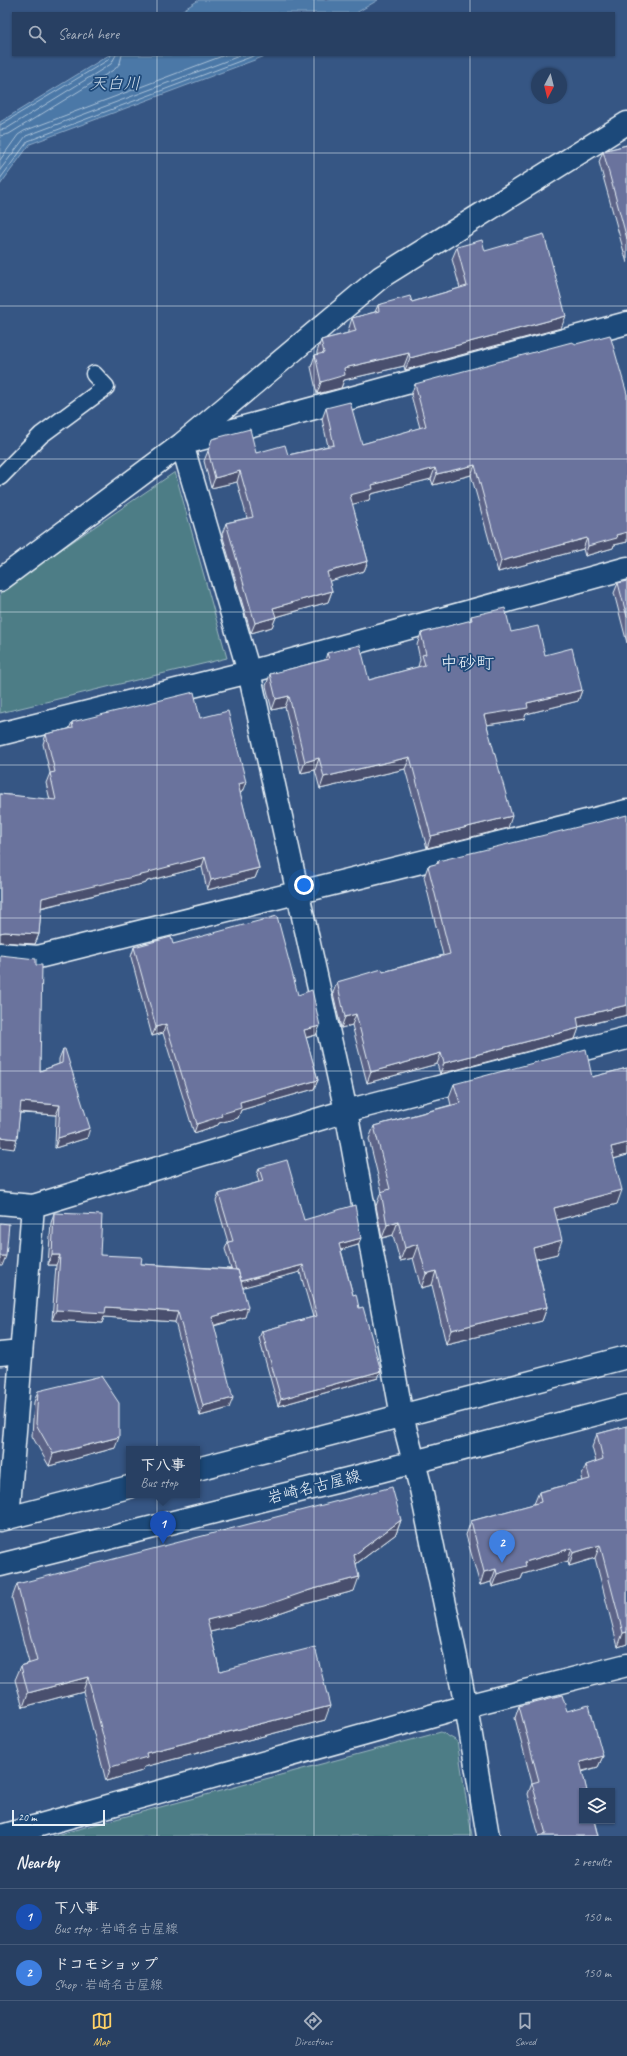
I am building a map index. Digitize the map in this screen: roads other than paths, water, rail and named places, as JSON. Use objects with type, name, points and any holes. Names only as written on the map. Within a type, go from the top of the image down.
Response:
[{"type":"street","points":[[0,580],[182,444],[381,277],[627,123]]},
{"type":"street","points":[[182,444],[627,323]]},
{"type":"street","points":[[182,444],[249,672],[346,1111],[402,1416],[415,1462],[466,1706],[488,1836]]},
{"type":"street","points":[[0,734],[249,672],[627,568]]},
{"type":"street","points":[[0,954],[38,957],[627,811]]},
{"type":"street","points":[[0,1203],[33,1206],[346,1111],[627,1038]]},
{"type":"street","points":[[33,1206],[11,1353],[4,1519],[126,1488]]},
{"type":"street","points":[[200,1468],[627,1357]]},
{"type":"street","name":"岩崎名古屋線","points":[[0,1564],[415,1462],[627,1406]]},
{"type":"street","points":[[2,1836],[466,1706],[627,1665]]},
{"type":"lane","points":[[0,477],[41,435],[106,388],[94,374]]},
{"type":"water","points":[[199,0],[378,0],[358,12],[180,12]]},
{"type":"water","name":"天白川","points":[[107,56],[265,56],[30,144],[0,185],[0,122]]},
{"type":"place","name":"下八事","points":[[163,1544]]},
{"type":"place","name":"ドコモショップ","points":[[502,1563]]},
{"type":"district","name":"中砂町","points":[[467,663]]}]
